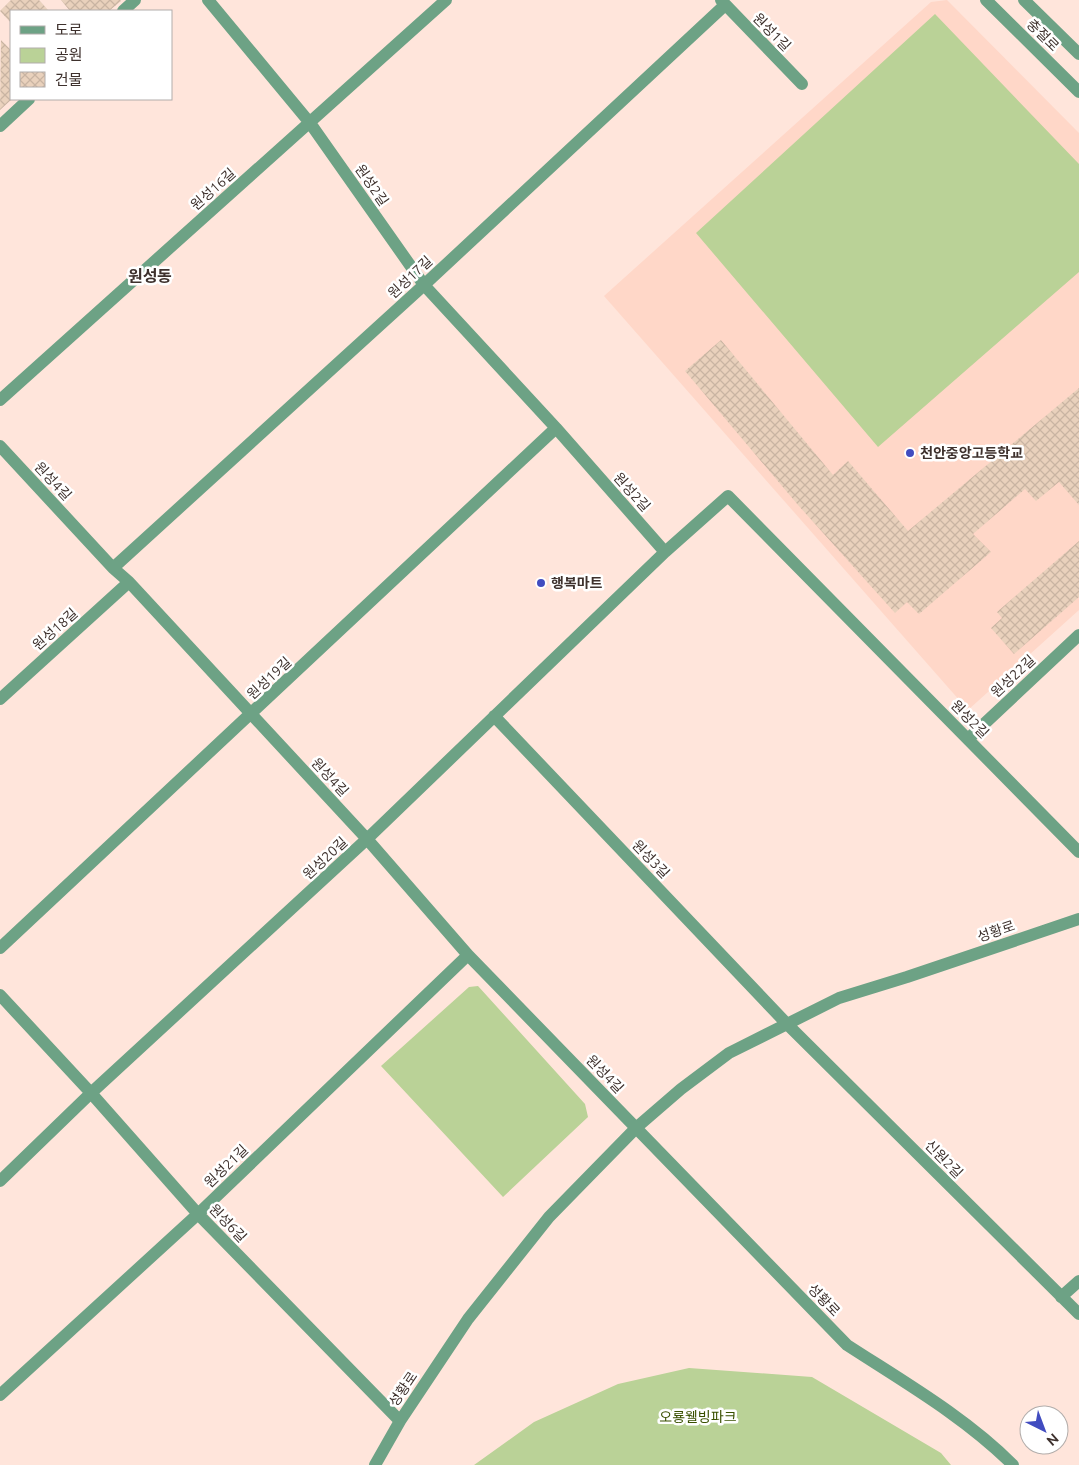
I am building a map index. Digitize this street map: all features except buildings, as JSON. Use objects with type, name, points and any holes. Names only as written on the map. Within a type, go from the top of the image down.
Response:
[{"type":"street","points":[[124,10],[136,0]]},
{"type":"street","name":"원성2길","points":[[208,0],[310,123],[424,286],[556,428],[665,552],[728,496],[1079,852]]},
{"type":"street","name":"원성16길","points":[[0,400],[446,0]]},
{"type":"street","name":"충절로","points":[[986,0],[1079,92]]},
{"type":"street","name":"충절로","points":[[1024,0],[1079,54]]},
{"type":"street","name":"원성1길","points":[[723,3],[802,84]]},
{"type":"street","name":"원성17길","points":[[113,568],[424,286],[723,3]]},
{"type":"street","points":[[0,126],[28,100]]},
{"type":"street","name":"원성19길","points":[[0,948],[556,428]]},
{"type":"street","name":"원성4길","points":[[0,447],[368,838],[468,955],[636,1127]]},
{"type":"street","name":"원성20길","points":[[0,1181],[91,1093],[368,838],[665,552]]},
{"type":"street","name":"원성18길","points":[[0,699],[129,582]]},
{"type":"street","name":"원성22길","points":[[968,739],[1079,635]]},
{"type":"street","name":"원성3길","points":[[494,716],[788,1024]]},
{"type":"street","name":"성황로","points":[[375,1465],[400,1421],[468,1319],[549,1217],[636,1127],[681,1089],[729,1053],[839,998],[1079,919]]},
{"type":"street","name":"원성21길","points":[[0,1395],[198,1214],[468,955]]},
{"type":"street","name":"원성6길","points":[[0,995],[91,1093],[198,1214],[400,1421]]},
{"type":"street","name":"신원2길","points":[[788,1024],[1079,1314]]},
{"type":"street","name":"성황로","points":[[636,1127],[847,1345],[917,1390],[996,1448],[1013,1465]]},
{"type":"street","points":[[1061,1297],[1079,1281]]},
{"type":"shaded area","name":"천안중앙고등학교","points":[[947,0],[1079,133],[1079,610],[968,710],[604,296],[931,2]]},
{"type":"green space","points":[[935,14],[1079,164],[1079,272],[878,447],[696,233]]},
{"type":"green space","points":[[478,986],[585,1104],[588,1117],[503,1197],[381,1066],[469,987]]},
{"type":"green space","name":"오룡웰빙파크","points":[[689,1368],[812,1377],[941,1453],[951,1465],[474,1465],[534,1422],[618,1384]]},
{"type":"place","name":"천안중앙고등학교","points":[[910,453]]},
{"type":"place","name":"행복마트","points":[[541,583]]},
{"type":"district","name":"원성동","points":[[150,276]]}]
